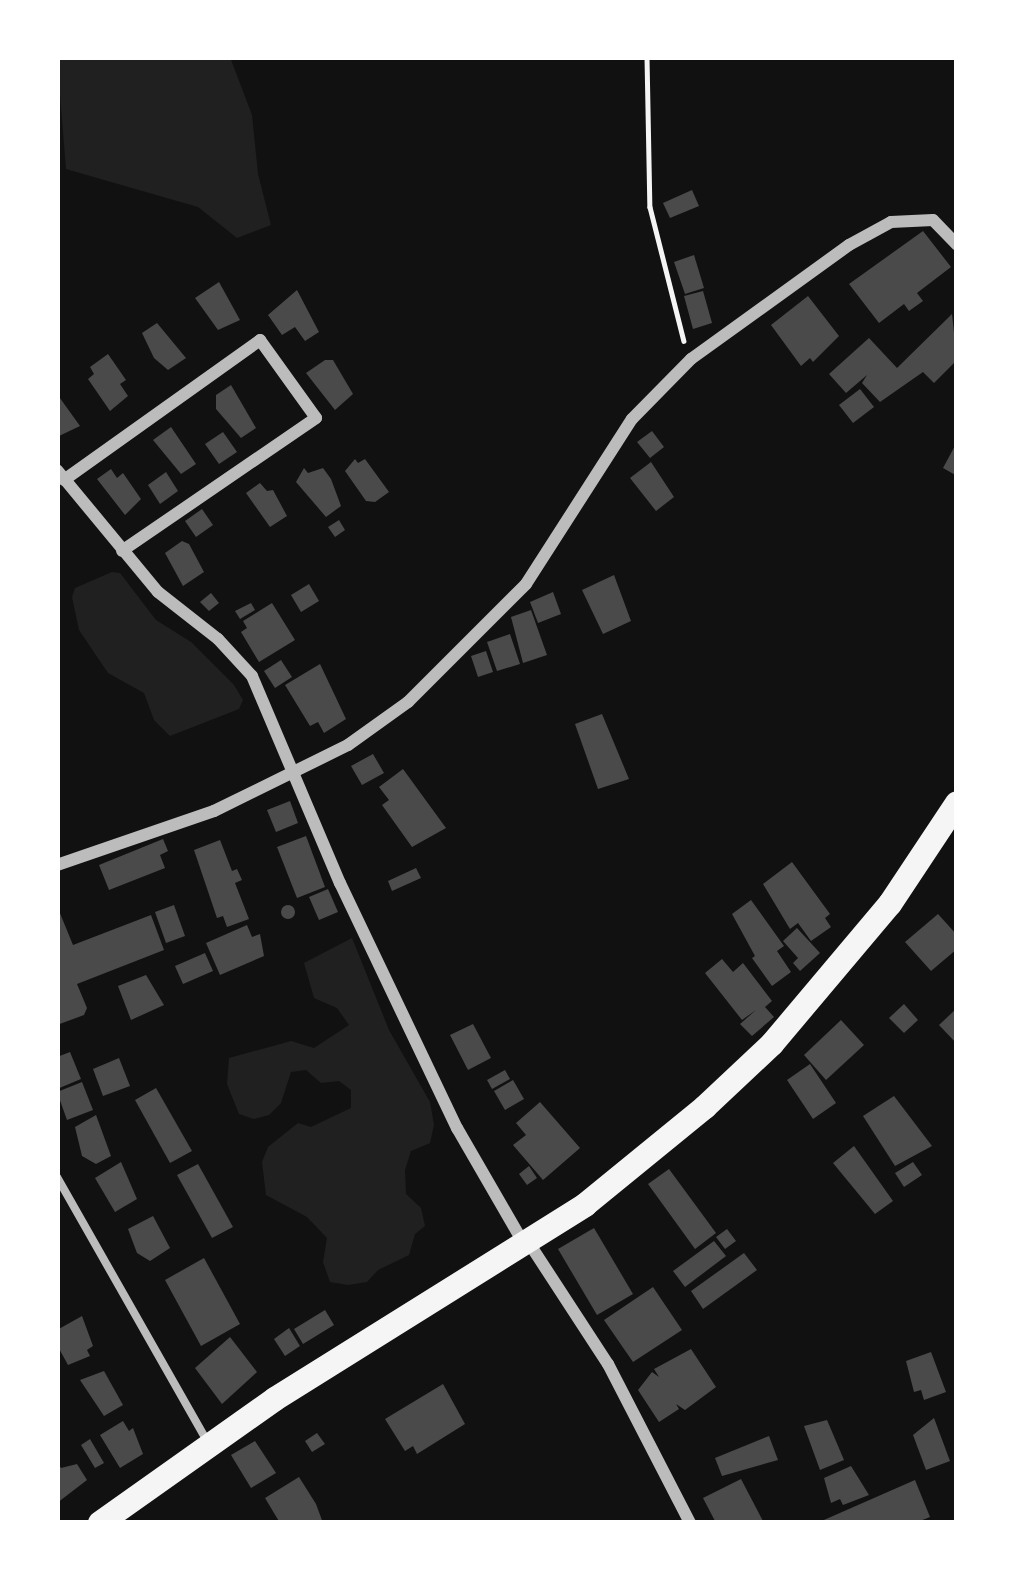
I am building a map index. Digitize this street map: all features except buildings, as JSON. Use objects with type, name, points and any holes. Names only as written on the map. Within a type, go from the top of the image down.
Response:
[{"type":"main road","points":[[100,1523],[208,1444],[527,1244],[632,1168],[772,1044],[890,904],[957,803]]},
{"type":"street","points":[[57,865],[214,811],[294,776],[408,702],[484,630],[552,548],[632,419],[691,359],[849,245],[891,222],[933,220],[957,245]]},
{"type":"street","points":[[122,551],[316,418],[260,340],[61,475],[122,551],[252,676],[457,1127],[527,1244],[608,1364],[690,1523]]},
{"type":"lane","points":[[57,1177],[208,1444]]},
{"type":"path","points":[[647,57],[650,207],[663,270],[691,359]]},
{"type":"shaded area","points":[[57,57],[230,57],[252,115],[258,174],[271,225],[237,238],[198,207],[66,169]]},
{"type":"shaded area","points":[[120,573],[156,620],[191,642],[234,685],[243,700],[239,709],[170,736],[154,720],[144,693],[108,673],[79,630],[72,597],[75,588]]},
{"type":"shaded area","points":[[352,938],[389,1030],[430,1102],[434,1125],[430,1143],[411,1151],[405,1170],[406,1194],[421,1208],[425,1226],[415,1234],[409,1255],[378,1270],[367,1282],[348,1285],[330,1282],[323,1262],[327,1238],[307,1217],[266,1195],[262,1162],[268,1147],[298,1123],[311,1127],[351,1108],[351,1090],[339,1081],[321,1083],[306,1070],[291,1072],[281,1103],[269,1115],[254,1119],[239,1114],[227,1084],[229,1058],[291,1041],[314,1048],[349,1025],[337,1008],[314,998],[304,963]]}]
